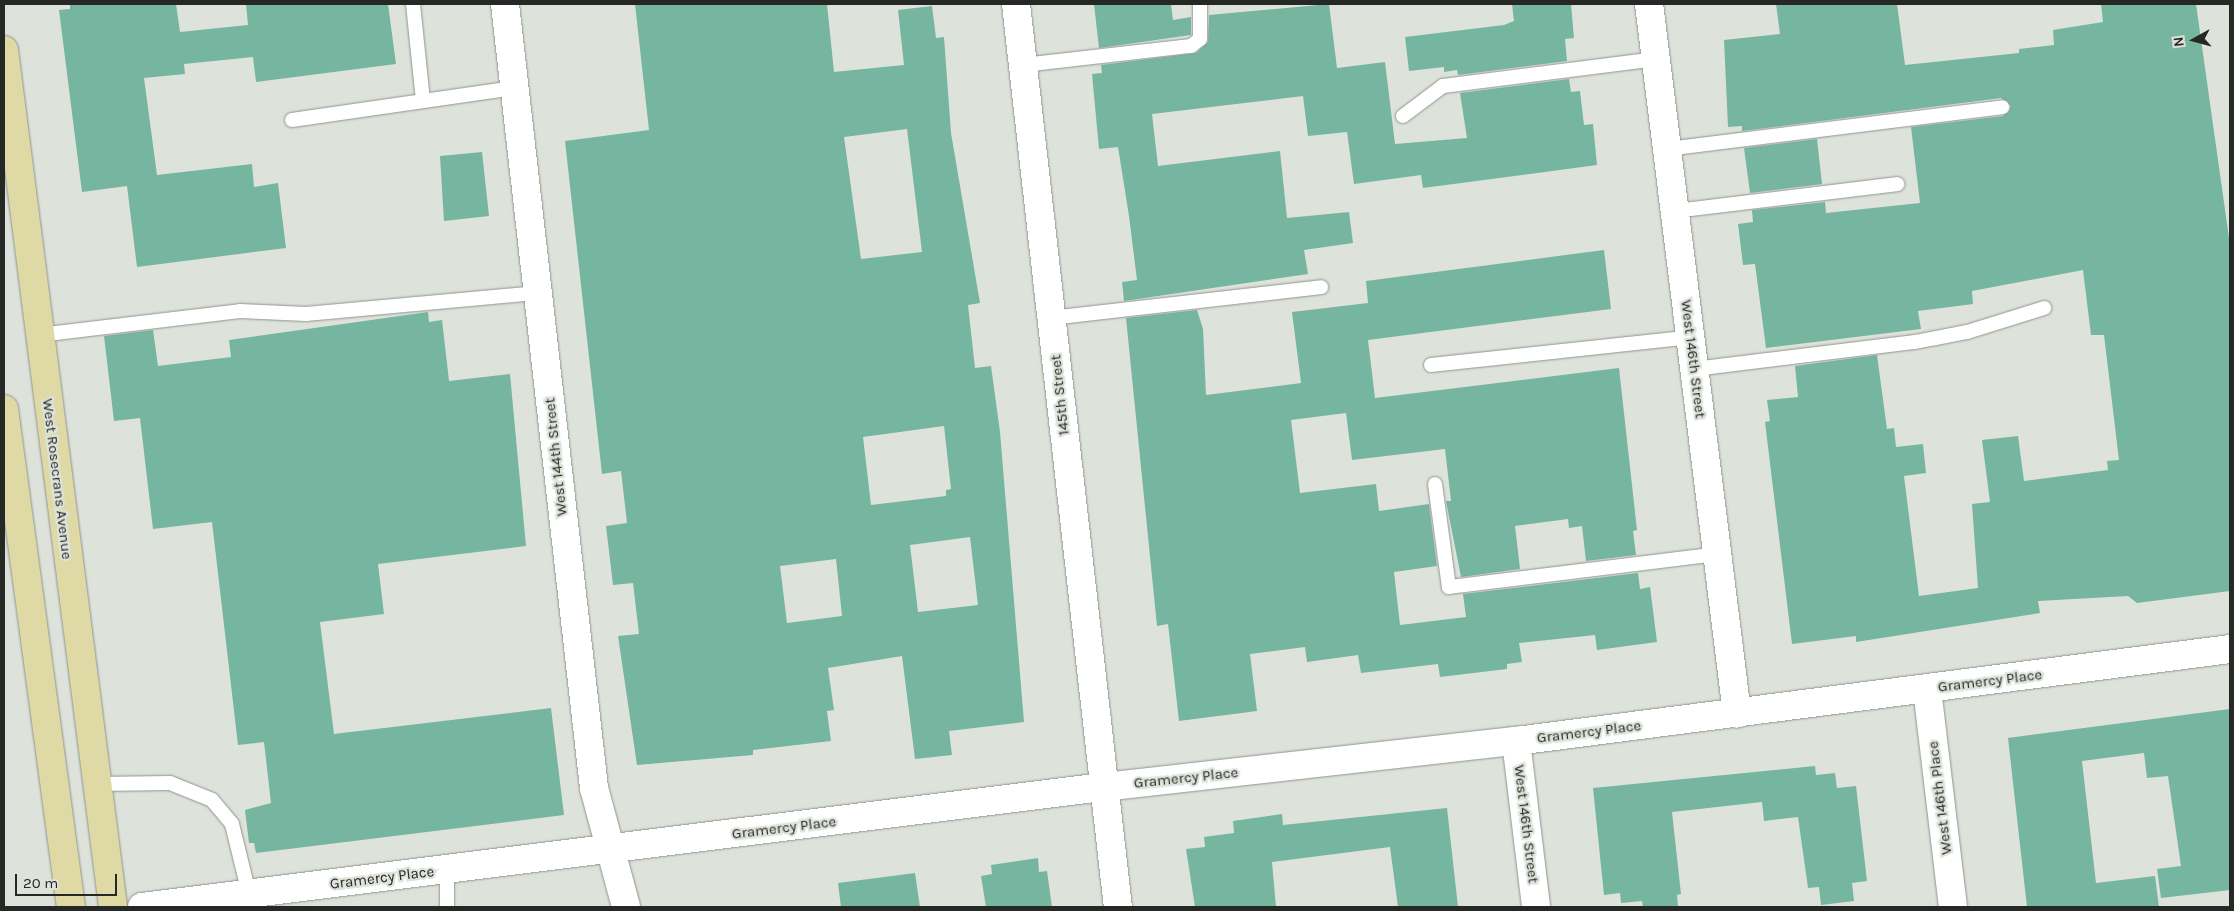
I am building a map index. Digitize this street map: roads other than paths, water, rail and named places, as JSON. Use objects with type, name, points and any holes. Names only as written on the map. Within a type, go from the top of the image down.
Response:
[{"type":"main road","name":"West Rosecrans Avenue","points":[[4,50],[113,907]]},
{"type":"main road","points":[[5,423],[71,907]]},
{"type":"street","name":"West 144th Street","points":[[505,4],[594,788],[626,907]]},
{"type":"street","name":"145th Street","points":[[1016,4],[1118,907]]},
{"type":"street","name":"West 146th Street","points":[[1649,4],[1738,714]]},
{"type":"street","name":"Gramercy Place","points":[[142,907],[1103,787],[1516,742],[2230,650]]},
{"type":"street","name":"West 146th Place","points":[[1927,689],[1953,907]]},
{"type":"street","name":"West 146th Street","points":[[1516,742],[1536,907]]},
{"type":"lane","points":[[412,4],[423,100]]},
{"type":"lane","points":[[1023,65],[1191,46],[1200,39],[1200,4]]},
{"type":"lane","points":[[1403,116],[1443,86],[1656,59]]},
{"type":"lane","points":[[292,120],[514,88]]},
{"type":"lane","points":[[1667,149],[2002,107]]},
{"type":"lane","points":[[1674,211],[1897,184]]},
{"type":"lane","points":[[1051,318],[1321,287]]},
{"type":"lane","points":[[39,335],[240,311],[306,314],[538,293]]},
{"type":"lane","points":[[1694,368],[1915,342],[2044,308]]},
{"type":"lane","points":[[1431,365],[1691,337]]},
{"type":"lane","points":[[1435,484],[1449,587],[1718,554]]},
{"type":"lane","points":[[97,784],[170,783],[212,800],[232,824],[249,894]]},
{"type":"lane","points":[[446,870],[447,907]]}]
